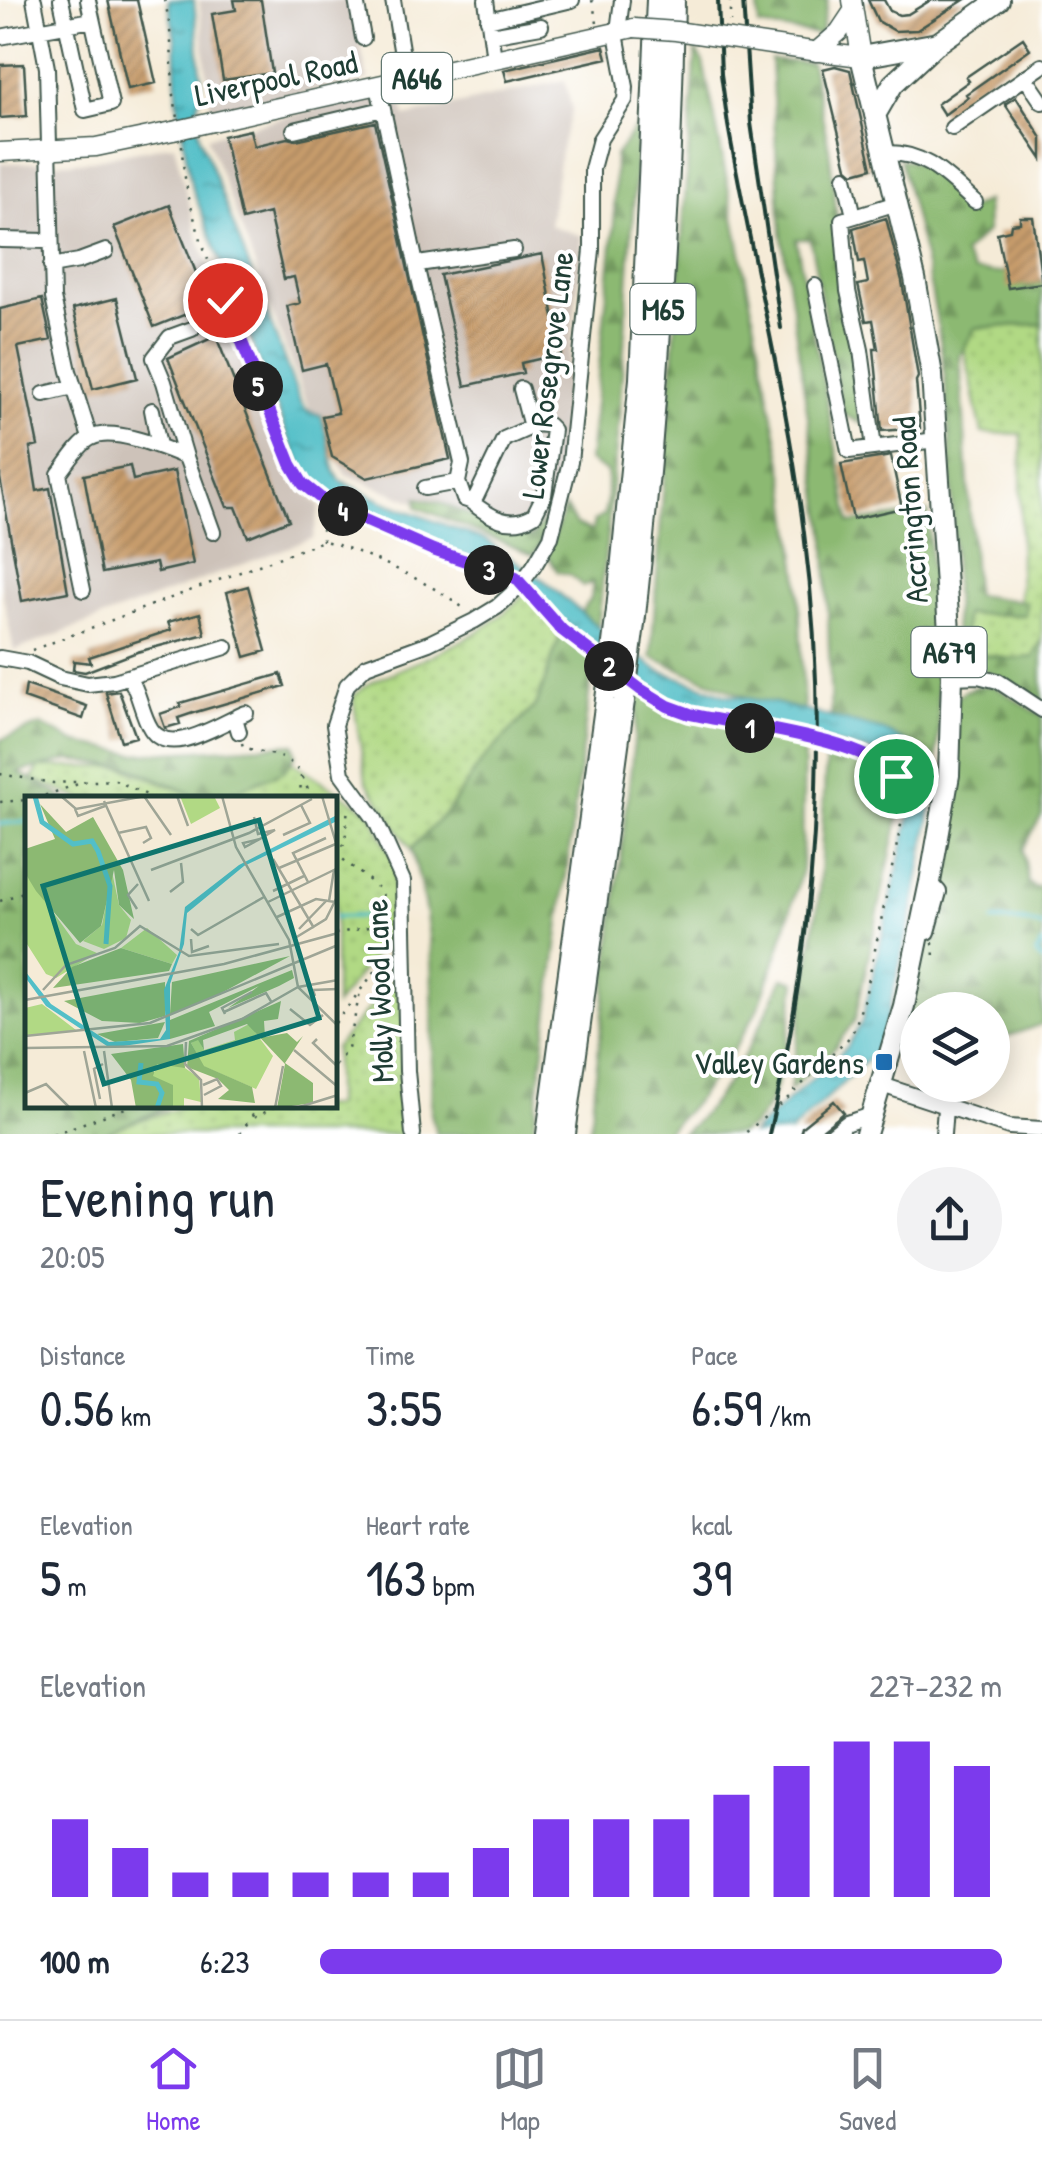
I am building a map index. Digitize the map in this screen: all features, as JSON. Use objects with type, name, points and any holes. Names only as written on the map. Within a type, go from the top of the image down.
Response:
[{"type":"highway","name":"M65","points":[[564,1134],[624,694],[658,0]]},
{"type":"highway","name":"M65","points":[[626,613],[661,339],[674,0]]},
{"type":"highway","name":"A646","points":[[861,57],[938,43],[986,4]]},
{"type":"highway","points":[[876,115],[893,84],[938,43]]},
{"type":"highway","name":"Accrington Road","points":[[861,57],[897,203],[932,376],[952,677],[949,775],[930,882],[869,1125]]},
{"type":"highway","name":"M65","points":[[547,1134],[624,694]]},
{"type":"main road","points":[[814,52],[839,32],[853,5]]},
{"type":"main road","name":"Accrington Road","points":[[853,5],[861,57]]},
{"type":"main road","name":"Liverpool Road","points":[[0,152],[96,147],[627,28]]},
{"type":"main road","name":"A646","points":[[627,28],[861,57]]},
{"type":"street","points":[[34,0],[47,68],[53,298],[90,438]]},
{"type":"street","points":[[61,0],[84,110],[111,104],[88,0]]},
{"type":"street","points":[[356,0],[362,38]]},
{"type":"street","points":[[394,0],[406,80]]},
{"type":"street","points":[[486,0],[494,59]]},
{"type":"street","points":[[490,27],[572,0]]},
{"type":"street","name":"Lower Rosegrove Lane","points":[[346,685],[366,666],[429,643],[498,607],[520,585],[551,536],[570,462],[592,250],[592,169],[600,139],[625,100],[617,40],[627,28],[622,0]]},
{"type":"street","points":[[0,37],[92,20]]},
{"type":"street","points":[[490,27],[541,26]]},
{"type":"street","points":[[952,128],[1042,66]]},
{"type":"street","points":[[1025,77],[1042,102]]},
{"type":"street","points":[[378,86],[462,462],[458,482],[464,500],[507,522],[534,515],[544,495],[553,430],[548,425],[531,424]]},
{"type":"street","points":[[294,130],[383,109]]},
{"type":"street","points":[[885,153],[900,152],[930,162],[975,202]]},
{"type":"street","points":[[845,177],[854,216]]},
{"type":"street","points":[[874,448],[862,350],[848,291],[842,220],[897,203]]},
{"type":"street","points":[[0,240],[50,241]]},
{"type":"street","points":[[418,264],[514,250]]},
{"type":"street","points":[[51,266],[106,251]]},
{"type":"street","points":[[815,286],[848,451],[936,440]]},
{"type":"street","points":[[192,329],[170,337],[154,358],[212,532]]},
{"type":"street","points":[[44,394],[74,387]]},
{"type":"street","points":[[470,501],[481,490],[504,439],[526,432],[531,424],[521,389]]},
{"type":"street","points":[[152,410],[159,446]]},
{"type":"street","points":[[83,590],[59,474],[90,438],[104,434],[159,446],[186,457]]},
{"type":"street","points":[[425,488],[458,482]]},
{"type":"street","points":[[7,659],[77,683],[101,683],[226,647]]},
{"type":"street","points":[[952,677],[978,676],[998,681],[1042,710]]},
{"type":"street","points":[[130,677],[151,730],[167,741],[186,741],[240,721]]},
{"type":"street","name":"Molly Wood Lane","points":[[346,685],[334,726],[342,774],[375,819],[402,881],[407,1071],[413,1134]]},
{"type":"street","points":[[882,1085],[1009,1127],[1042,1129]]},
{"type":"street","points":[[943,1134],[945,1108]]},
{"type":"street","points":[[833,1134],[847,1123],[869,1125]]},
{"type":"path","points":[[164,0],[170,20],[177,130],[202,239],[266,408],[297,474],[328,504],[520,585],[553,621],[594,655]]},
{"type":"path","points":[[592,0],[599,34]]},
{"type":"path","points":[[730,0],[730,25]]},
{"type":"path","points":[[323,541],[328,504]]},
{"type":"path","points":[[7,659],[323,541],[384,565],[458,602],[474,621]]},
{"type":"path","points":[[624,694],[690,714],[830,744],[878,759],[896,776],[906,801],[868,988],[855,1028],[800,1087],[744,1134]]},
{"type":"path","points":[[240,721],[243,747],[292,761],[310,796]]},
{"type":"path","points":[[300,772],[300,796]]},
{"type":"path","points":[[0,774],[53,783],[115,780],[150,796]]},
{"type":"path","points":[[44,796],[84,782]]},
{"type":"path","points":[[338,852],[345,843],[350,786]]},
{"type":"path","points":[[0,802],[25,800]]},
{"type":"path","points":[[338,856],[381,890],[388,912],[404,919],[338,933]]},
{"type":"path","points":[[0,901],[25,891]]},
{"type":"path","points":[[338,1020],[404,934]]},
{"type":"path","points":[[338,1061],[348,1048],[360,991]]},
{"type":"path","points":[[52,1134],[123,1109]]},
{"type":"path","points":[[240,1134],[258,1109]]},
{"type":"path","points":[[254,1118],[270,1109]]},
{"type":"shaded area","points":[[199,0],[351,0],[368,80],[211,112]]},
{"type":"shaded area","points":[[565,80],[572,110],[561,148],[549,225],[582,236],[580,266],[554,494],[546,519],[525,546],[345,474],[304,398],[207,137],[399,88],[405,117]]},
{"type":"shaded area","points":[[174,144],[197,235],[277,440],[295,481],[320,506],[313,538],[14,651],[0,581],[0,163],[81,162]]},
{"type":"green space","points":[[758,0],[828,0],[820,35],[759,26]]},
{"type":"green space","points":[[696,50],[703,63],[714,114],[787,489],[798,574],[804,712],[759,702],[651,657]]},
{"type":"green space","points":[[771,60],[811,63],[829,148],[860,423],[843,414],[810,239],[796,239],[850,523],[928,512],[939,726],[935,771],[931,761],[831,720],[826,539],[781,231]]},
{"type":"green space","points":[[639,123],[619,418],[598,627],[581,612],[591,599],[593,582],[583,586],[570,575],[557,571],[547,554],[565,507],[576,525],[592,532],[594,521],[604,515],[607,472],[589,461],[614,228],[615,156]]},
{"type":"green space","points":[[900,159],[928,166],[969,209],[986,201],[987,231],[963,254],[974,271],[1009,271],[1014,281],[1042,280],[1042,324],[975,328],[960,356],[975,595],[1026,602],[1025,615],[965,614],[964,639],[973,653],[1010,659],[1033,657],[1042,640],[1042,704],[1017,685],[959,659],[955,644],[952,495],[941,346]]},
{"type":"green space","points":[[1042,324],[1042,640],[1033,657],[1010,659],[973,653],[964,639],[964,614],[1025,615],[1026,603],[1019,601],[1022,434],[982,433],[964,348],[975,328]]},
{"type":"green space","points":[[554,494],[559,496],[546,535],[533,555],[417,507],[417,498],[441,503],[531,537],[546,519]]},
{"type":"green space","points":[[528,589],[534,602],[562,630],[537,704],[482,761],[451,807],[411,849],[366,781],[353,697],[366,685],[474,634]]},
{"type":"green space","points":[[562,630],[594,655],[533,1134],[436,1134],[431,1113],[430,947],[411,849],[451,807],[482,761],[537,704]]},
{"type":"green space","points":[[994,686],[1042,716],[1042,815],[1023,849],[1028,883],[1036,888],[1042,886],[1042,1024],[1010,1036],[1010,992],[912,992],[924,939],[936,941],[948,887],[935,883],[956,698],[964,691]]},
{"type":"green space","points":[[640,689],[699,715],[804,737],[802,869],[758,1009],[694,1103],[664,1134],[589,1134]]},
{"type":"green space","points":[[41,725],[77,743],[136,754],[294,744],[296,755],[284,771],[213,796],[196,796],[133,768],[70,760],[18,772],[61,796],[25,796],[25,1109],[162,1109],[104,1134],[0,1134],[0,740]]},
{"type":"green space","points":[[832,746],[878,765],[893,781],[901,806],[855,1020],[833,1050],[790,1090],[819,897],[826,755],[832,756]]},
{"type":"green space","points":[[291,761],[370,812],[395,864],[390,935],[338,1001],[338,796],[206,796]]},
{"type":"green space","points":[[39,767],[123,767],[196,796],[74,796],[32,779]]},
{"type":"green space","points":[[400,972],[412,1134],[96,1134],[175,1109],[338,1109],[338,1044]]},
{"type":"green space","points":[[783,978],[796,982],[791,1021],[781,1068],[764,1111],[752,1126],[736,1134],[682,1134],[727,1083]]},
{"type":"water","points":[[168,0],[194,0],[202,83],[196,116],[200,137],[300,401],[307,410],[322,416],[340,480],[384,502],[486,540],[656,669],[724,694],[884,731],[923,751],[935,771],[913,910],[882,1039],[876,1052],[791,1132],[751,1134],[847,1047],[862,1021],[909,819],[902,781],[874,753],[675,705],[582,638],[540,603],[515,575],[391,529],[362,510],[332,503],[310,481],[288,438],[191,185],[177,101],[175,40]]},
{"type":"building","points":[[108,0],[137,0],[156,83],[128,89]]},
{"type":"building","points":[[234,0],[261,0],[272,73],[223,80],[212,14],[236,10]]},
{"type":"building","points":[[868,0],[884,0],[890,11],[899,15],[931,0],[964,0],[917,30],[895,31],[878,21]]},
{"type":"building","points":[[1023,38],[1030,49],[966,94],[968,97],[944,115],[937,104],[969,81],[966,77]]},
{"type":"building","points":[[604,47],[607,58],[507,81],[504,70]]},
{"type":"building","points":[[24,64],[27,116],[0,118],[0,65]]},
{"type":"building","points":[[835,66],[850,70],[872,168],[854,173],[847,167],[823,69]]},
{"type":"building","points":[[1016,97],[1042,138],[1042,159],[1005,104]]},
{"type":"building","points":[[375,122],[450,459],[367,478],[332,457],[322,416],[338,413],[326,364],[302,370],[287,306],[300,303],[294,277],[284,279],[269,213],[242,220],[223,136],[250,130],[254,146]]},
{"type":"building","points":[[169,205],[209,305],[154,327],[114,227]]},
{"type":"building","points":[[1020,217],[1033,217],[1042,283],[1008,288],[997,233],[1010,230],[1011,224],[1020,223]]},
{"type":"building","points":[[886,218],[902,281],[918,377],[920,428],[882,431],[874,349],[878,349],[873,320],[866,321],[858,285],[868,283],[864,261],[859,262],[853,228]]},
{"type":"building","points":[[542,254],[561,354],[521,363],[523,373],[465,386],[440,275]]},
{"type":"building","points":[[117,298],[137,378],[93,389],[73,309]]},
{"type":"building","points":[[42,299],[51,340],[18,347],[38,446],[30,448],[37,491],[50,488],[68,592],[22,601],[0,478],[0,309]]},
{"type":"building","points":[[216,336],[289,520],[248,537],[236,507],[227,507],[168,358]]},
{"type":"building","points":[[891,456],[902,508],[853,519],[841,464]]},
{"type":"building","points":[[130,466],[133,480],[174,471],[193,564],[158,572],[156,563],[102,573],[84,475]]},
{"type":"building","points":[[248,586],[266,651],[245,657],[227,592]]},
{"type":"building","points":[[200,613],[205,634],[137,652],[85,672],[73,670],[74,661],[91,663],[89,657],[171,630],[168,622]]},
{"type":"building","points":[[281,674],[285,686],[178,718],[180,724],[165,728],[160,714],[181,707],[180,703]]},
{"type":"building","points":[[26,685],[87,706],[83,719],[24,698]]},
{"type":"building","points":[[119,691],[136,737],[121,741],[106,693]]},
{"type":"building","points":[[834,1101],[844,1113],[817,1134],[800,1134],[802,1127]]},
{"type":"waterway","points":[[0,824],[25,821]]},
{"type":"waterway","points":[[338,917],[371,916]]},
{"type":"waterway","points":[[993,921],[1042,926]]},
{"type":"waterway","points":[[1042,944],[1036,954],[1042,960]]},
{"type":"railway","points":[[718,0],[728,125],[797,482],[812,608],[816,684],[817,760],[808,911],[798,986],[769,1134]]},
{"type":"railway","points":[[743,0],[751,123],[781,328]]},
{"type":"place","name":"Valley Gardens","points":[[884,1062]]},
{"type":"route","points":[[225,300],[291,464],[303,484],[328,504],[433,550],[516,578],[562,630],[668,706],[847,748],[878,759],[896,776]]}]
